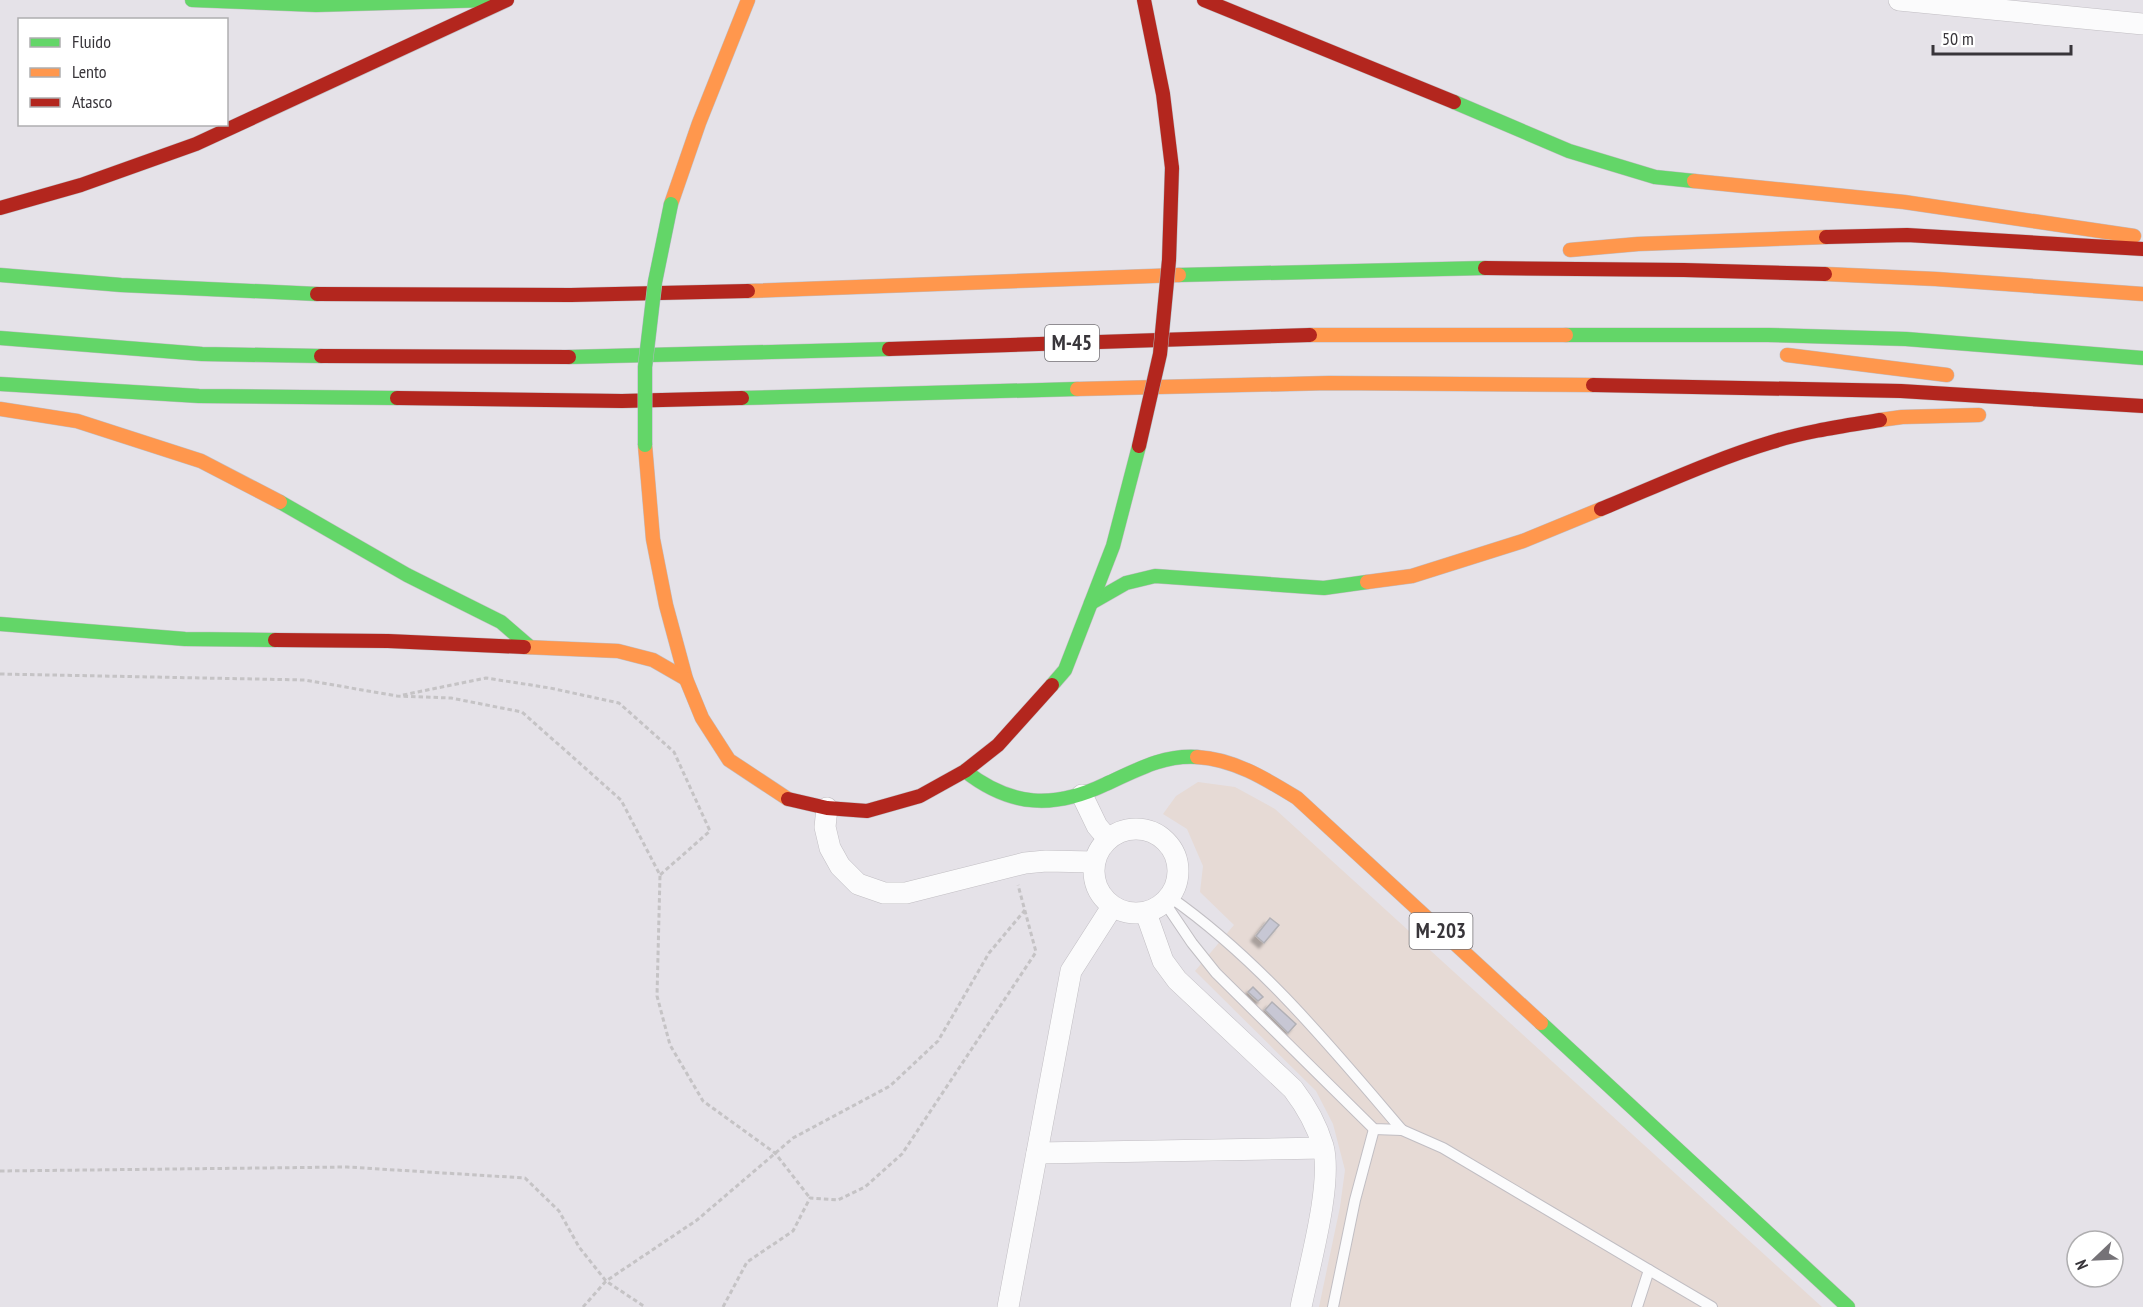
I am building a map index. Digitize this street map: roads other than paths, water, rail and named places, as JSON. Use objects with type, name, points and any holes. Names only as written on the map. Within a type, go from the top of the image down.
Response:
[{"type":"main road","points":[[192,0],[316,5],[491,0]]},
{"type":"main road","points":[[0,208],[81,185],[196,144],[507,0]]},
{"type":"main road","points":[[748,0],[699,123],[672,204],[655,282],[645,367],[645,446],[652,539],[666,605],[686,679],[702,718],[729,760],[785,798],[827,808],[867,811],[920,796],[965,771],[999,745],[1065,670],[1113,546],[1160,354],[1169,260],[1172,168],[1163,94],[1144,0]]},
{"type":"main road","points":[[1204,0],[1569,151],[1655,177],[1904,201],[2143,237]]},
{"type":"main road","points":[[1555,251],[1638,244],[1907,235],[2143,249]]},
{"type":"main road","points":[[1317,271],[1519,254]]},
{"type":"main road","points":[[0,275],[79,284],[207,291],[424,296],[623,294],[1317,271],[1641,269],[1909,277],[2143,294]]},
{"type":"main road","points":[[1642,334],[1744,349]]},
{"type":"main road","name":"M-45","points":[[0,338],[202,354],[416,358],[620,357],[1325,335],[1642,334],[1906,339],[2143,358]]},
{"type":"main road","points":[[1778,354],[1966,378]]},
{"type":"main road","points":[[0,384],[199,396],[610,401],[1329,383],[1630,384],[1901,391],[2143,406]]},
{"type":"main road","points":[[2001,383],[2143,406]]},
{"type":"main road","points":[[0,409],[77,421],[201,461],[290,507],[407,575],[501,622],[530,647]]},
{"type":"main road","points":[[1091,603],[1126,583],[1155,576],[1324,588],[1412,576],[1523,541],[1673,479],[1772,442],[1835,428],[1902,417],[1997,415]]},
{"type":"main road","points":[[2056,415],[2143,420]]},
{"type":"main road","points":[[0,624],[185,639],[388,641],[618,651],[652,660],[686,679]]},
{"type":"main road","name":"M-203","points":[[965,771],[980,785],[1002,796],[1020,801],[1043,802],[1082,795],[1143,766],[1168,758],[1195,757],[1223,761],[1259,774],[1297,798],[1848,1307]]},
{"type":"street","points":[[1899,0],[1996,5],[2143,24]]},
{"type":"street","points":[[1082,795],[1097,826],[1108,839]]},
{"type":"street","points":[[827,808],[825,827],[830,848],[840,866],[858,884],[884,893],[906,893],[1013,866],[1046,861],[1094,862]]},
{"type":"street","points":[[1127,830],[1147,830],[1160,836],[1170,846],[1176,858],[1178,872],[1176,885],[1160,904],[1122,912],[1102,898],[1093,874],[1094,862],[1099,849],[1108,839],[1127,830]]},
{"type":"street","points":[[1160,904],[1163,961],[1177,980],[1293,1089],[1304,1103],[1323,1148],[1325,1173],[1322,1199],[1301,1307]]},
{"type":"street","points":[[1008,1307],[1071,971],[1112,907]]},
{"type":"street","points":[[1037,1153],[1323,1148]]},
{"type":"lane","points":[[1160,904],[1216,973],[1374,1129],[1402,1130],[1443,1148],[1712,1307]]},
{"type":"lane","points":[[1160,904],[1202,920],[1305,1018],[1402,1130]]},
{"type":"lane","points":[[1333,1307],[1355,1200],[1374,1129]]},
{"type":"lane","points":[[1637,1307],[1649,1270]]}]
